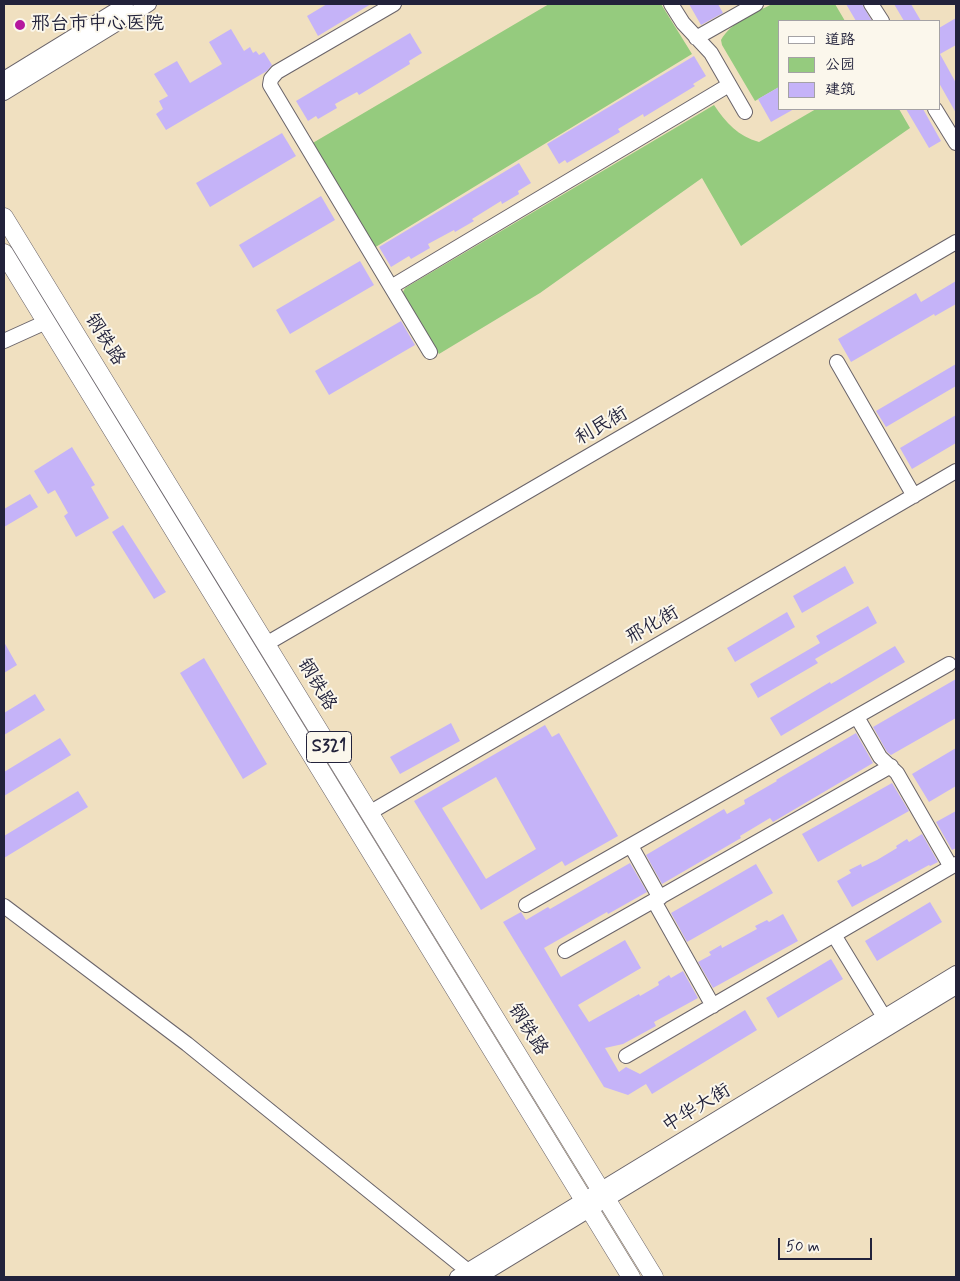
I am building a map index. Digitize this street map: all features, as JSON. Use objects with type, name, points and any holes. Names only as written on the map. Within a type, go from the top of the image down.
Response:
[{"type":"main road","name":"钢铁路","points":[[4,217],[654,1277]]},
{"type":"main road","name":"钢铁路","points":[[4,253],[631,1277]]},
{"type":"street","points":[[4,79],[126,4]]},
{"type":"street","points":[[4,93],[149,4]]},
{"type":"street","points":[[394,4],[277,72],[271,79],[270,85],[382,276],[391,287],[430,352]]},
{"type":"street","points":[[671,4],[683,23],[710,53],[745,112]]},
{"type":"street","points":[[696,38],[755,4]]},
{"type":"street","points":[[871,4],[881,20]]},
{"type":"street","points":[[391,287],[729,85]]},
{"type":"street","points":[[936,110],[956,143]]},
{"type":"street","name":"利民街","points":[[266,644],[956,242]]},
{"type":"street","points":[[4,341],[46,322]]},
{"type":"street","points":[[837,362],[914,496]]},
{"type":"street","name":"邢化街","points":[[369,813],[956,471]]},
{"type":"street","points":[[526,905],[949,664]]},
{"type":"street","points":[[626,1056],[954,866],[897,773],[880,757],[857,717]]},
{"type":"street","points":[[565,952],[891,766]]},
{"type":"street","points":[[631,846],[713,1006]]},
{"type":"street","points":[[4,906],[187,1044],[468,1275]]},
{"type":"street","points":[[834,935],[884,1017]]},
{"type":"street","name":"中华大街","points":[[468,1275],[587,1205],[956,973]]},
{"type":"street","name":"中华大街","points":[[603,1195],[956,987]]},
{"type":"green space","points":[[549,4],[661,4],[692,54],[374,248],[311,144]]},
{"type":"green space","points":[[772,4],[835,4],[844,20],[778,20],[778,88],[755,101],[722,45],[721,40],[737,23]]},
{"type":"green space","points":[[714,105],[733,128],[759,142],[814,110],[900,110],[910,128],[741,246],[702,178],[540,293],[439,354],[405,296],[403,292],[405,288]]},
{"type":"building","points":[[327,4],[371,4],[318,36],[307,16]]},
{"type":"building","points":[[689,4],[718,4],[723,13],[701,25]]},
{"type":"building","points":[[846,4],[862,4],[871,20],[855,20]]},
{"type":"building","points":[[894,4],[911,4],[920,20],[903,20]]},
{"type":"building","points":[[956,18],[956,45],[940,54],[940,27]]},
{"type":"building","points":[[231,29],[244,51],[250,47],[253,53],[256,51],[259,55],[264,52],[272,65],[267,71],[166,130],[156,114],[163,109],[159,101],[168,96],[154,74],[177,61],[190,83],[222,64],[209,42]]},
{"type":"building","points":[[410,33],[422,53],[409,61],[410,64],[359,95],[357,92],[335,104],[337,108],[318,119],[316,116],[308,121],[296,101]]},
{"type":"building","points":[[940,54],[956,83],[956,113],[940,85]]},
{"type":"building","points":[[694,56],[706,76],[693,84],[695,86],[644,117],[643,114],[618,129],[620,132],[567,163],[565,160],[559,164],[547,144]]},
{"type":"building","points":[[778,88],[778,110],[792,110],[771,122],[758,99]]},
{"type":"building","points":[[907,110],[924,110],[941,141],[929,148]]},
{"type":"building","points":[[282,133],[296,156],[210,207],[196,183]]},
{"type":"building","points":[[519,163],[531,183],[518,191],[519,194],[502,204],[501,201],[472,219],[474,221],[428,244],[430,248],[411,259],[409,256],[391,267],[379,247]]},
{"type":"building","points":[[321,196],[335,220],[253,268],[239,245]]},
{"type":"building","points":[[360,261],[374,285],[290,334],[276,310]]},
{"type":"building","points":[[956,281],[956,304],[935,316],[934,314],[851,362],[838,339],[916,293],[921,302]]},
{"type":"building","points":[[401,321],[415,345],[329,395],[315,371]]},
{"type":"building","points":[[956,364],[956,386],[886,427],[876,411]]},
{"type":"building","points":[[956,415],[956,443],[912,469],[900,448]]},
{"type":"building","points":[[72,447],[95,485],[91,487],[109,518],[76,537],[64,516],[68,513],[55,490],[48,494],[34,471]]},
{"type":"building","points":[[30,494],[38,507],[4,527],[4,509]]},
{"type":"building","points":[[123,525],[166,592],[154,599],[112,532]]},
{"type":"building","points":[[845,566],[854,583],[802,613],[793,596]]},
{"type":"building","points":[[868,606],[877,623],[815,659],[818,663],[758,698],[750,684],[820,643],[816,636]]},
{"type":"building","points":[[787,612],[795,627],[735,662],[727,648]]},
{"type":"building","points":[[4,642],[17,665],[4,673]]},
{"type":"building","points":[[895,646],[905,662],[781,736],[770,718]]},
{"type":"building","points":[[204,658],[267,764],[243,779],[180,673]]},
{"type":"building","points":[[956,679],[956,718],[891,755],[887,752],[873,727]]},
{"type":"building","points":[[35,694],[45,710],[4,735],[4,713]]},
{"type":"building","points":[[451,723],[460,741],[400,774],[390,757]]},
{"type":"building","points":[[545,725],[552,737],[559,733],[618,836],[565,866],[562,861],[481,910],[414,801]],"holes":[[[496,777],[536,849],[486,879],[442,808]]]},
{"type":"building","points":[[856,733],[873,763],[773,822],[770,818],[740,836],[741,838],[662,884],[646,855],[724,809],[727,814],[745,804],[744,800]]},
{"type":"building","points":[[60,738],[71,755],[4,796],[4,772]]},
{"type":"building","points":[[956,748],[956,786],[929,802],[912,774]]},
{"type":"building","points":[[892,783],[909,811],[818,862],[802,834]]},
{"type":"building","points":[[78,791],[88,807],[4,858],[4,836]]},
{"type":"building","points":[[956,811],[956,848],[952,850],[936,822]]},
{"type":"building","points":[[922,834],[938,862],[929,865],[852,907],[837,881],[851,873],[849,870],[861,864],[862,867],[877,860],[897,848],[896,846],[907,839],[909,842]]},
{"type":"building","points":[[630,863],[647,892],[608,914],[607,912],[544,948],[561,977],[625,940],[641,968],[578,1005],[589,1022],[659,985],[658,982],[669,975],[671,978],[683,971],[698,998],[654,1022],[656,1026],[623,1044],[605,1048],[619,1072],[626,1067],[640,1074],[745,1010],[757,1030],[652,1094],[646,1084],[628,1095],[604,1087],[503,922],[521,912],[526,920],[548,907],[550,909]]},
{"type":"building","points":[[756,864],[773,893],[687,942],[671,913]]},
{"type":"building","points":[[930,902],[942,922],[877,961],[865,941]]},
{"type":"building","points":[[783,914],[798,941],[713,988],[698,962],[711,955],[709,952],[721,945],[722,948],[757,929],[755,926],[767,920],[769,922]]},
{"type":"building","points":[[831,959],[843,979],[778,1018],[766,998]]},
{"type":"place","name":"邢台市中心医院","points":[[20,25]]}]
